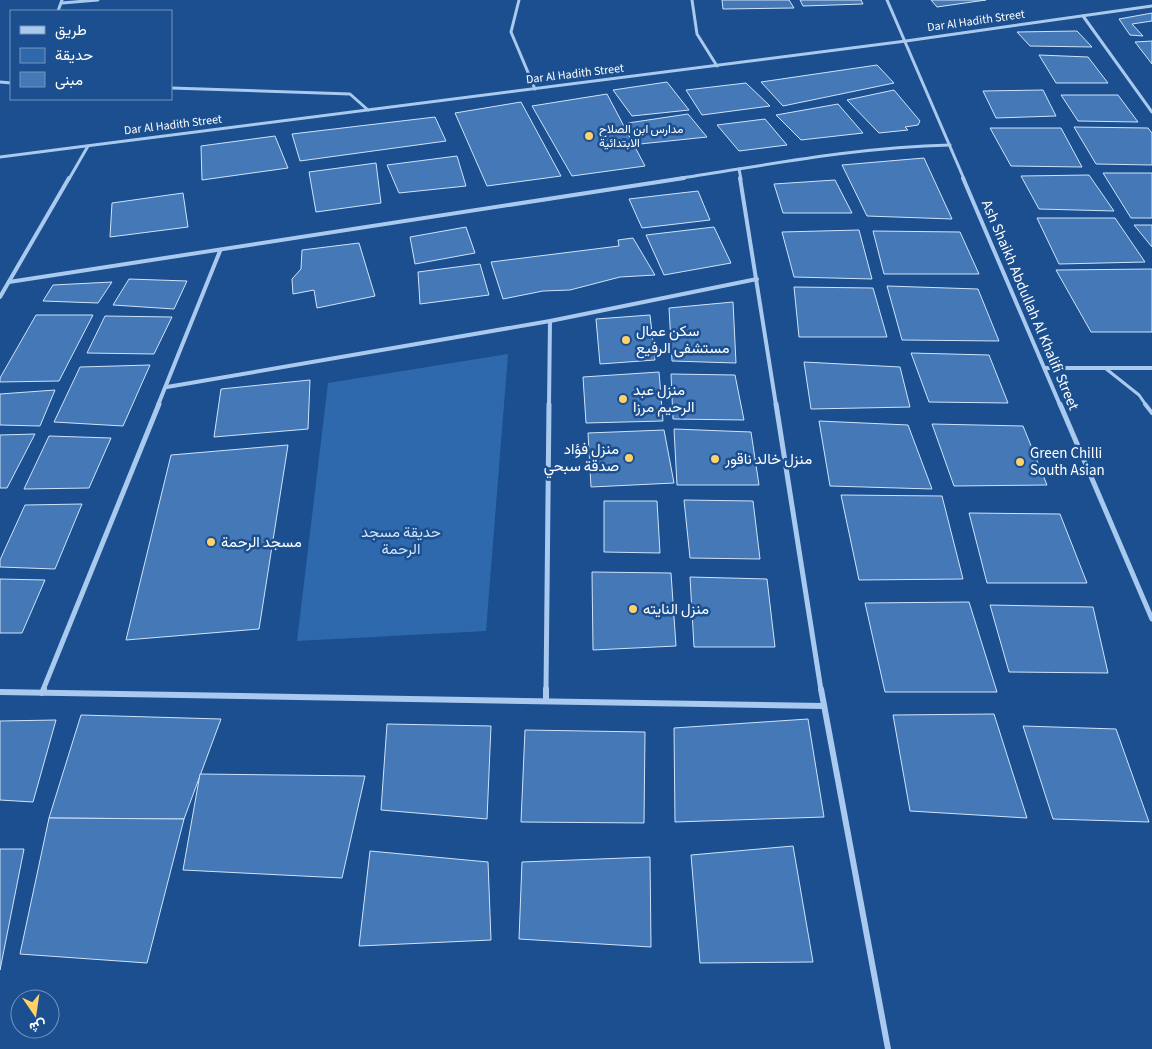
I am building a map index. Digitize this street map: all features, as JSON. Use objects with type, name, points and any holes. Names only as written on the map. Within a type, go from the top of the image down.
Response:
[{"type":"street","points":[[62,2],[98,0]]},
{"type":"street","points":[[519,0],[511,32],[535,89]]},
{"type":"street","points":[[692,0],[697,34],[717,66]]},
{"type":"street","name":"Ash Shaikh Abdullah Al Khalifi Street","points":[[887,0],[1152,619]]},
{"type":"street","name":"Dar Al Hadith Street","points":[[0,157],[717,66],[1152,6]]},
{"type":"street","points":[[1083,16],[1152,112]]},
{"type":"street","points":[[172,88],[350,94],[368,110]]},
{"type":"street","points":[[9,282],[220,251],[739,169],[903,146],[950,145]]},
{"type":"street","points":[[0,297],[88,146]]},
{"type":"street","points":[[739,169],[824,706],[888,1049]]},
{"type":"street","points":[[42,693],[220,251]]},
{"type":"street","points":[[166,387],[550,321],[756,279]]},
{"type":"street","points":[[546,701],[550,321]]},
{"type":"street","points":[[1045,368],[1152,368]]},
{"type":"street","points":[[0,692],[824,706]]},
{"type":"lane","points":[[1104,368],[1139,396],[1152,413]]},
{"type":"green space","name":"حديقة مسجد الرحمة","points":[[508,354],[486,631],[297,641],[328,383]]},
{"type":"building","points":[[722,0],[789,0],[794,8],[723,9]]},
{"type":"building","points":[[800,0],[861,0],[863,4],[803,6]]},
{"type":"building","points":[[931,0],[986,0],[937,7]]},
{"type":"building","points":[[1152,13],[1152,21],[1132,24],[1143,36],[1130,35],[1119,19]]},
{"type":"building","points":[[1077,31],[1092,47],[1030,46],[1017,32]]},
{"type":"building","points":[[1152,41],[1152,64],[1135,42]]},
{"type":"building","points":[[1039,55],[1088,57],[1108,83],[1056,83]]},
{"type":"building","points":[[877,65],[894,83],[783,106],[761,82]]},
{"type":"building","points":[[667,82],[689,110],[632,116],[613,90]]},
{"type":"building","points":[[746,83],[770,106],[702,115],[686,90]]},
{"type":"building","points":[[894,90],[920,121],[918,125],[905,127],[908,130],[879,133],[847,100]]},
{"type":"building","points":[[1043,90],[1056,116],[996,118],[983,91]]},
{"type":"building","name":"مدارس ابن الصلاح الابتدائية","points":[[607,94],[645,166],[572,176],[532,106]]},
{"type":"building","points":[[1061,95],[1118,95],[1138,122],[1078,121]]},
{"type":"building","points":[[521,102],[561,176],[487,186],[455,113]]},
{"type":"building","points":[[838,104],[863,133],[801,140],[776,115]]},
{"type":"building","points":[[688,114],[707,137],[640,144],[628,123]]},
{"type":"building","points":[[435,117],[446,141],[300,161],[292,134]]},
{"type":"building","points":[[765,119],[787,145],[739,151],[717,125]]},
{"type":"building","points":[[1074,127],[1148,128],[1152,133],[1152,165],[1096,164]]},
{"type":"building","points":[[990,128],[1061,128],[1082,167],[1011,166]]},
{"type":"building","points":[[275,136],[288,168],[202,180],[201,146]]},
{"type":"building","points":[[457,156],[466,186],[399,193],[387,165]]},
{"type":"building","points":[[924,158],[952,219],[867,216],[842,165]]},
{"type":"building","points":[[376,163],[381,203],[316,212],[309,172]]},
{"type":"building","points":[[1103,173],[1152,173],[1152,218],[1131,218]]},
{"type":"building","points":[[1089,175],[1114,211],[1039,209],[1021,176]]},
{"type":"building","points":[[835,180],[852,213],[783,213],[774,184]]},
{"type":"building","points":[[698,191],[710,220],[642,228],[629,199]]},
{"type":"building","points":[[183,193],[188,227],[110,237],[112,203]]},
{"type":"building","points":[[1037,218],[1115,218],[1145,262],[1059,264]]},
{"type":"building","points":[[1134,225],[1152,225],[1152,247]]},
{"type":"building","points":[[466,227],[475,253],[415,264],[410,237]]},
{"type":"building","points":[[714,227],[731,263],[664,275],[646,235]]},
{"type":"building","points":[[859,230],[872,279],[794,277],[782,232]]},
{"type":"building","points":[[873,231],[960,232],[979,274],[884,274]]},
{"type":"building","points":[[633,238],[655,275],[620,277],[570,290],[543,291],[503,299],[491,262],[619,246],[618,240]]},
{"type":"building","points":[[359,243],[375,296],[317,308],[314,290],[293,294],[292,279],[301,269],[302,250]]},
{"type":"building","points":[[480,264],[489,295],[420,304],[418,272]]},
{"type":"building","points":[[1152,269],[1152,332],[1091,332],[1056,270]]},
{"type":"building","points":[[129,279],[187,281],[174,309],[113,305]]},
{"type":"building","points":[[112,282],[98,303],[43,301],[53,285]]},
{"type":"building","points":[[887,286],[978,289],[999,341],[902,340]]},
{"type":"building","points":[[794,287],[873,288],[887,337],[799,337]]},
{"type":"building","points":[[733,302],[736,363],[672,361],[669,308]]},
{"type":"building","points":[[36,315],[93,315],[59,381],[0,382],[0,378]]},
{"type":"building","name":"سكن عمال مستشفى الرفيع","points":[[650,315],[655,360],[600,364],[596,319]]},
{"type":"building","points":[[105,316],[172,317],[154,354],[87,353]]},
{"type":"building","points":[[911,353],[989,355],[1008,403],[929,402]]},
{"type":"building","points":[[804,362],[900,367],[910,407],[811,409]]},
{"type":"building","points":[[150,365],[123,426],[54,422],[80,367]]},
{"type":"building","name":"منزل عبد الرحيم مرزا","points":[[659,372],[663,421],[586,423],[583,377]]},
{"type":"building","points":[[671,374],[735,375],[744,420],[673,419]]},
{"type":"building","points":[[310,380],[308,429],[214,437],[221,389]]},
{"type":"building","points":[[55,390],[40,426],[0,425],[0,394]]},
{"type":"building","points":[[819,421],[908,425],[932,489],[830,486]]},
{"type":"building","points":[[932,424],[1023,426],[1047,485],[954,486]]},
{"type":"building","name":"منزل خالد ناقور","points":[[674,429],[751,432],[759,485],[677,485]]},
{"type":"building","name":"منزل فؤاد صدقة سبحي","points":[[664,430],[674,483],[591,487],[588,433]]},
{"type":"building","points":[[35,434],[7,488],[0,488],[0,435]]},
{"type":"building","points":[[49,436],[111,438],[89,488],[24,489]]},
{"type":"building","name":"مسجد الرحمة","points":[[288,445],[259,629],[126,640],[171,455]]},
{"type":"building","points":[[841,495],[942,496],[963,579],[859,580]]},
{"type":"building","points":[[684,500],[753,501],[760,559],[690,558]]},
{"type":"building","points":[[604,501],[657,501],[660,553],[604,552]]},
{"type":"building","points":[[82,504],[55,569],[0,567],[0,560],[25,505]]},
{"type":"building","points":[[969,513],[1060,514],[1087,583],[987,583]]},
{"type":"building","name":"منزل النايته","points":[[592,572],[671,573],[676,646],[593,650]]},
{"type":"building","points":[[690,577],[767,579],[775,647],[694,647]]},
{"type":"building","points":[[0,579],[45,580],[22,633],[0,633]]},
{"type":"building","points":[[969,602],[997,692],[885,692],[865,603]]},
{"type":"building","points":[[990,605],[1093,607],[1108,673],[1009,672]]},
{"type":"building","points":[[994,714],[1027,818],[910,811],[893,715]]},
{"type":"building","points":[[81,715],[221,719],[184,819],[49,818]]},
{"type":"building","points":[[808,719],[824,817],[675,822],[674,728]]},
{"type":"building","points":[[56,720],[33,802],[0,800],[0,721]]},
{"type":"building","points":[[387,724],[491,726],[487,819],[381,810]]},
{"type":"building","points":[[1023,726],[1116,729],[1149,822],[1053,819]]},
{"type":"building","points":[[525,730],[645,732],[644,823],[521,822]]},
{"type":"building","points":[[200,774],[365,776],[342,878],[183,870]]},
{"type":"building","points":[[49,818],[184,819],[147,963],[20,954]]},
{"type":"building","points":[[793,846],[813,962],[700,963],[691,855]]},
{"type":"building","points":[[0,849],[24,849],[0,970]]},
{"type":"building","points":[[370,851],[488,862],[491,940],[359,946]]},
{"type":"building","points":[[650,857],[651,947],[519,939],[522,862]]},
{"type":"place","name":"مدارس ابن الصلاح الابتدائية","points":[[589,136]]},
{"type":"place","name":"سكن عمال مستشفى الرفيع","points":[[626,340]]},
{"type":"place","name":"منزل عبد الرحيم مرزا","points":[[623,399]]},
{"type":"place","name":"منزل فؤاد صدقة سبحي","points":[[629,458]]},
{"type":"place","name":"منزل خالد ناقور","points":[[715,459]]},
{"type":"place","name":"Green Chilli South Asian","points":[[1020,462]]},
{"type":"place","name":"مسجد الرحمة","points":[[211,542]]},
{"type":"place","name":"منزل النايته","points":[[633,609]]}]
